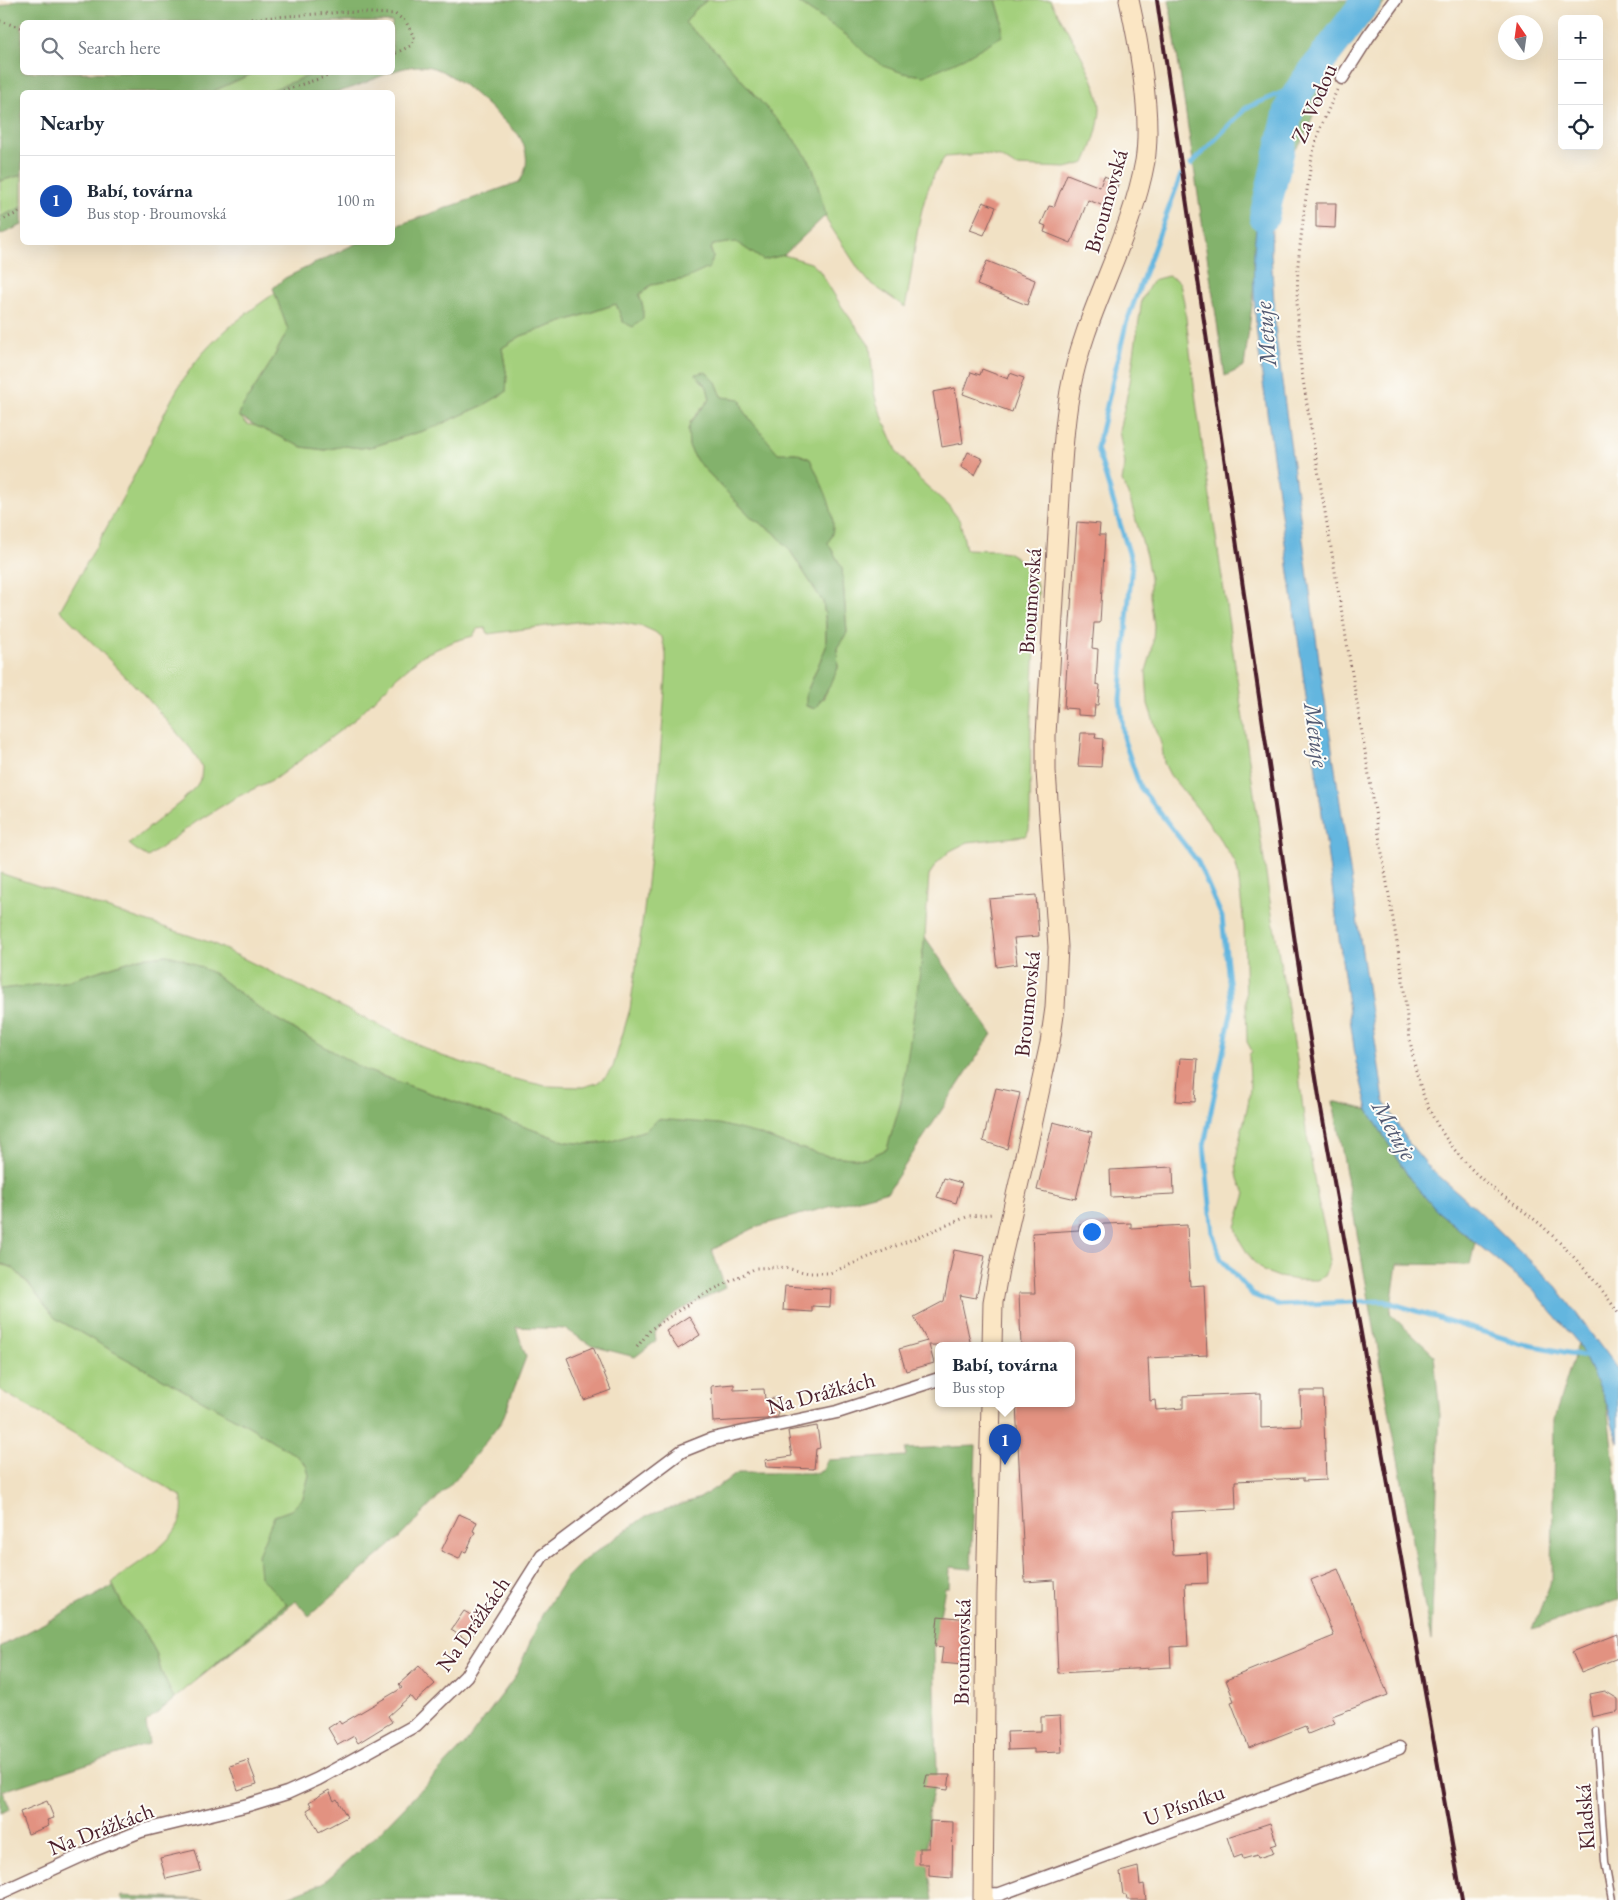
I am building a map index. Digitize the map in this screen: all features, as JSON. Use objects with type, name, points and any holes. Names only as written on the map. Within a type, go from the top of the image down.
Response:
[{"type":"main road","name":"Broumovská","points":[[992,1342],[992,1302],[1050,1042],[1058,977],[1058,948],[1046,771],[1046,735],[1066,424],[1076,367],[1128,222],[1139,186],[1146,145],[1146,111],[1143,81],[1129,0]]},
{"type":"main road","name":"Broumovská","points":[[983,1898],[990,1407]]},
{"type":"street","name":"Za Vodou","points":[[1342,78],[1368,37],[1395,0]]},
{"type":"street","name":"Na Drážkách","points":[[0,1893],[94,1850],[141,1831],[287,1794],[318,1779],[416,1724],[466,1676],[542,1556],[682,1452],[712,1439],[837,1412],[935,1380]]},
{"type":"street","name":"U Písníku","points":[[983,1898],[1000,1894],[1399,1748]]},
{"type":"lane","name":"Kladská","points":[[1596,1731],[1605,1862],[1612,1900]]},
{"type":"path","points":[[234,20],[344,12],[395,14],[406,22],[414,37],[410,46],[395,54]]},
{"type":"path","points":[[0,21],[20,27]]},
{"type":"path","points":[[284,90],[331,75]]},
{"type":"path","name":"Za Vodou","points":[[1342,78],[1319,131],[1312,156],[1298,264],[1297,302],[1301,368],[1402,973],[1413,1060],[1433,1118],[1461,1158],[1483,1180],[1539,1224],[1559,1243],[1596,1284],[1618,1313]]},
{"type":"path","points":[[0,221],[20,212]]},
{"type":"path","points":[[637,1347],[651,1329],[699,1297],[756,1268],[780,1266],[808,1273],[830,1272],[969,1216],[1012,1214]]},
{"type":"green space","points":[[17,0],[707,0],[695,10],[685,23],[717,52],[798,144],[812,165],[826,215],[784,255],[763,260],[736,242],[713,245],[711,249],[713,258],[709,268],[685,279],[651,285],[639,295],[643,307],[643,319],[633,327],[623,322],[616,304],[521,336],[502,348],[507,377],[506,392],[484,405],[432,428],[375,446],[361,448],[344,446],[325,450],[302,447],[239,416],[241,409],[270,364],[288,330],[273,288],[285,278],[353,245],[395,245],[395,226],[519,182],[525,170],[526,152],[518,134],[478,97],[456,79],[445,73],[434,68],[422,66],[395,71],[395,20],[20,20],[20,75],[249,75],[216,90],[20,90],[20,176],[0,181],[0,7]]},
{"type":"green space","points":[[707,0],[795,0],[849,37],[865,53],[1002,20],[996,0],[1050,0],[1080,53],[1098,96],[1100,108],[1099,122],[1085,163],[1066,168],[1015,166],[1000,157],[982,154],[945,157],[935,173],[922,209],[905,307],[870,283],[827,221],[812,165],[798,144],[717,52],[685,23],[695,10]]},
{"type":"green space","points":[[795,0],[996,0],[1002,20],[1002,36],[964,58],[924,76],[903,73],[883,66],[865,53],[849,37]]},
{"type":"green space","points":[[1169,0],[1386,0],[1331,71],[1303,140],[1274,176],[1263,198],[1256,230],[1253,298],[1244,367],[1225,376]]},
{"type":"green space","points":[[249,75],[311,75],[271,90],[216,90]]},
{"type":"green space","points":[[311,75],[384,75],[343,90],[271,90]]},
{"type":"green space","points":[[20,176],[20,208],[0,217],[0,181]]},
{"type":"green space","points":[[20,208],[20,226],[0,235],[0,217]]},
{"type":"green space","points":[[736,241],[763,260],[784,255],[811,263],[819,270],[840,304],[870,346],[874,392],[877,404],[898,453],[919,479],[948,505],[960,521],[966,549],[1007,552],[1016,557],[1035,579],[1038,592],[1031,719],[1029,830],[1025,836],[968,842],[950,851],[937,863],[929,875],[925,937],[912,1034],[901,1102],[887,1149],[865,1159],[828,1156],[758,1134],[646,1130],[609,1142],[590,1144],[567,1142],[365,1070],[266,1013],[213,973],[183,959],[167,955],[140,958],[64,982],[0,989],[0,873],[212,943],[439,1055],[510,1078],[546,1086],[583,1087],[597,1083],[606,1076],[613,1067],[630,1009],[644,910],[659,773],[666,675],[666,654],[662,638],[655,632],[644,627],[624,623],[591,620],[488,634],[486,628],[477,629],[473,636],[455,641],[423,655],[398,676],[354,720],[317,748],[276,778],[235,798],[196,822],[148,857],[129,844],[182,801],[197,785],[201,778],[202,767],[191,749],[147,698],[60,610],[124,495],[184,378],[202,354],[227,329],[275,293],[288,330],[270,364],[241,409],[239,416],[247,424],[256,426],[302,447],[325,450],[344,446],[361,448],[375,446],[432,428],[484,405],[507,377],[502,348],[521,336],[616,304],[623,322],[643,307],[639,295],[651,285],[685,279],[713,258],[711,249],[713,245]],"holes":[[[696,374],[716,382],[722,397],[740,399],[744,412],[778,454],[796,453],[810,459],[831,511],[828,543],[842,568],[847,632],[837,648],[838,668],[823,699],[806,694],[826,647],[826,624],[823,602],[789,549],[774,532],[752,518],[697,461],[689,446],[690,422],[710,399],[707,387]]]},
{"type":"green space","points":[[1168,276],[1180,284],[1184,302],[1197,409],[1271,908],[1298,1066],[1304,1118],[1318,1202],[1326,1234],[1330,1261],[1324,1276],[1317,1280],[1279,1277],[1263,1271],[1251,1259],[1240,1241],[1236,1227],[1246,1193],[1240,1183],[1236,1160],[1249,1097],[1249,1055],[1252,1051],[1247,1042],[1244,927],[1238,873],[1235,862],[1207,820],[1170,775],[1164,763],[1162,747],[1148,704],[1146,671],[1152,651],[1154,626],[1150,578],[1146,556],[1130,499],[1122,481],[1125,464],[1119,431],[1130,382],[1142,299],[1153,280]]},
{"type":"green space","points":[[706,372],[716,382],[722,397],[740,399],[744,412],[778,453],[796,453],[810,459],[829,501],[833,528],[828,543],[842,568],[847,633],[837,648],[838,668],[831,684],[815,709],[806,706],[806,694],[826,647],[826,624],[823,602],[789,549],[774,532],[752,518],[697,461],[689,446],[688,430],[690,423],[710,399],[707,387],[695,374]]},
{"type":"green space","points":[[925,937],[992,1034],[888,1191],[758,1226],[712,1250],[725,1288],[674,1313],[655,1333],[656,1341],[635,1357],[592,1346],[566,1329],[516,1327],[526,1357],[502,1421],[463,1471],[400,1537],[309,1616],[296,1601],[188,1687],[287,1604],[260,1577],[258,1555],[274,1516],[291,1510],[303,1498],[309,1475],[306,1465],[297,1456],[247,1425],[55,1318],[28,1283],[13,1268],[0,1263],[0,989],[64,982],[140,958],[167,955],[183,959],[213,973],[266,1013],[365,1070],[567,1142],[590,1144],[609,1142],[646,1130],[658,1119],[719,1124],[828,1156],[865,1159],[887,1149],[901,1102]]},
{"type":"green space","points":[[1333,1101],[1368,1110],[1410,1179],[1436,1210],[1475,1243],[1470,1265],[1397,1264],[1390,1314],[1434,1355],[1440,1415],[1431,1641]]},
{"type":"green space","points":[[0,1264],[13,1268],[42,1299],[55,1318],[247,1425],[297,1456],[306,1465],[309,1475],[303,1498],[291,1510],[274,1517],[260,1577],[287,1603],[174,1699],[161,1671],[156,1653],[146,1634],[125,1610],[112,1583],[148,1557],[171,1536],[178,1524],[182,1511],[181,1496],[0,1390]]},
{"type":"green space","points":[[1578,1343],[1607,1405],[1618,1498],[1618,1600],[1533,1629],[1552,1579],[1554,1419]]},
{"type":"green space","points":[[976,1446],[971,1569],[950,1567],[949,1588],[945,1588],[934,1648],[937,1774],[928,1813],[928,1866],[933,1900],[280,1900],[323,1883],[378,1834],[465,1744],[515,1677],[542,1615],[566,1578],[583,1561],[646,1516],[700,1498],[738,1473],[817,1473],[823,1470],[827,1460],[906,1456],[906,1449]]},
{"type":"green space","points":[[113,1586],[125,1610],[146,1634],[156,1653],[161,1671],[174,1699],[146,1723],[149,1744],[3,1791],[10,1809],[0,1813],[0,1647]]},
{"type":"green space","points":[[121,1896],[205,1900],[123,1900]]},
{"type":"water","points":[[1274,176],[1271,253],[1276,337],[1320,667],[1384,1101],[1408,1142],[1431,1169],[1478,1210],[1556,1286],[1618,1370],[1618,1442],[1607,1405],[1578,1343],[1533,1290],[1436,1210],[1410,1179],[1368,1110],[1356,1062],[1258,346],[1255,311],[1254,250],[1259,213]]},
{"type":"building","points":[[1067,174],[1100,187],[1104,176],[1119,182],[1109,208],[1088,200],[1071,243],[1044,232],[1046,226],[1041,224],[1049,206],[1054,207]]},
{"type":"building","points":[[983,202],[996,207],[984,235],[970,230]]},
{"type":"building","points":[[1316,203],[1336,203],[1335,228],[1316,227]]},
{"type":"building","points":[[987,261],[1035,280],[1027,305],[977,285]]},
{"type":"building","points":[[982,369],[1008,379],[1010,373],[1024,378],[1012,412],[963,394],[971,372],[980,375]]},
{"type":"building","points":[[955,388],[963,443],[942,447],[933,392]]},
{"type":"building","points":[[968,452],[983,459],[975,475],[961,467]]},
{"type":"building","points":[[1077,522],[1100,524],[1099,535],[1105,535],[1100,623],[1094,623],[1092,648],[1098,649],[1096,684],[1100,685],[1098,705],[1095,705],[1094,716],[1078,715],[1078,709],[1064,708]]},
{"type":"building","points":[[1081,733],[1096,733],[1095,738],[1103,739],[1101,767],[1078,766]]},
{"type":"building","points":[[1036,895],[1039,936],[1014,938],[1017,964],[997,967],[989,899]]},
{"type":"building","points":[[1180,1058],[1198,1059],[1195,1102],[1176,1101]]},
{"type":"building","points":[[996,1088],[1020,1093],[1007,1149],[983,1141]]},
{"type":"building","points":[[1053,1122],[1092,1132],[1076,1199],[1037,1190]]},
{"type":"building","points":[[1173,1167],[1174,1194],[1111,1197],[1110,1170]]},
{"type":"building","points":[[944,1178],[962,1183],[956,1203],[937,1197]]},
{"type":"building","points":[[1131,1223],[1131,1228],[1187,1225],[1190,1286],[1204,1285],[1207,1355],[1148,1358],[1150,1401],[1155,1400],[1156,1410],[1183,1408],[1183,1396],[1261,1393],[1261,1428],[1301,1426],[1300,1391],[1323,1391],[1326,1480],[1303,1481],[1303,1478],[1235,1481],[1236,1509],[1171,1512],[1173,1555],[1207,1553],[1208,1583],[1185,1584],[1188,1646],[1170,1647],[1171,1667],[1058,1673],[1054,1580],[1025,1582],[1016,1407],[1075,1407],[1075,1342],[1021,1342],[1019,1293],[1035,1293],[1032,1233],[1079,1230],[1079,1225]]},
{"type":"building","points":[[954,1250],[985,1256],[976,1298],[960,1295],[970,1342],[935,1342],[935,1345],[929,1345],[934,1363],[906,1371],[899,1349],[927,1341],[914,1317],[944,1301]]},
{"type":"building","points":[[785,1286],[831,1289],[830,1307],[812,1306],[812,1312],[783,1310]]},
{"type":"building","points":[[689,1316],[700,1335],[678,1349],[666,1331]]},
{"type":"building","points":[[593,1347],[611,1390],[584,1400],[567,1358]]},
{"type":"building","points":[[734,1384],[734,1390],[764,1389],[765,1399],[776,1398],[778,1417],[713,1422],[711,1386]]},
{"type":"building","points":[[817,1426],[820,1448],[816,1449],[814,1469],[766,1467],[765,1460],[792,1456],[788,1431]]},
{"type":"building","points":[[459,1514],[477,1522],[473,1531],[475,1532],[466,1552],[463,1551],[459,1559],[441,1551]]},
{"type":"building","points":[[1338,1569],[1388,1695],[1332,1716],[1335,1723],[1308,1734],[1305,1726],[1249,1748],[1231,1702],[1234,1701],[1226,1680],[1334,1636],[1311,1580]]},
{"type":"building","points":[[464,1611],[481,1621],[469,1641],[451,1630]]},
{"type":"building","points":[[938,1616],[968,1619],[963,1665],[941,1663],[943,1647],[935,1646]]},
{"type":"building","points":[[1618,1634],[1618,1658],[1581,1672],[1572,1652]]},
{"type":"building","points":[[419,1666],[435,1684],[415,1702],[410,1696],[388,1716],[392,1722],[358,1743],[354,1736],[338,1745],[328,1728],[339,1721],[341,1724],[402,1688],[399,1684]]},
{"type":"building","points":[[1605,1691],[1618,1699],[1618,1711],[1592,1717],[1590,1694]]},
{"type":"building","points":[[1060,1716],[1062,1752],[1034,1753],[1034,1749],[1008,1750],[1007,1732],[1041,1731],[1041,1717]]},
{"type":"building","points":[[248,1760],[257,1784],[238,1790],[230,1766]]},
{"type":"building","points":[[927,1775],[950,1775],[948,1790],[924,1787]]},
{"type":"building","points":[[329,1790],[334,1801],[337,1799],[347,1817],[319,1832],[307,1810],[312,1807],[309,1802]]},
{"type":"building","points":[[47,1801],[54,1818],[47,1820],[49,1826],[28,1834],[20,1812]]},
{"type":"building","points":[[930,1821],[953,1822],[952,1878],[929,1876],[929,1864],[919,1864],[919,1848],[929,1848]]},
{"type":"building","points":[[1270,1823],[1277,1844],[1271,1846],[1274,1853],[1258,1858],[1257,1855],[1243,1859],[1242,1855],[1234,1858],[1227,1837]]},
{"type":"building","points":[[195,1850],[201,1871],[166,1879],[160,1858]]},
{"type":"building","points":[[1138,1867],[1140,1885],[1144,1884],[1146,1900],[1127,1900],[1126,1895],[1123,1895],[1120,1872]]},
{"type":"waterway","name":"Metuje","points":[[1264,217],[1290,106],[1304,83],[1367,0]]},
{"type":"waterway","points":[[1191,164],[1246,108],[1304,83]]},
{"type":"waterway","points":[[1181,175],[1126,324],[1097,448],[1132,563],[1120,699],[1124,740],[1140,787],[1198,862],[1222,917],[1232,1009],[1204,1145],[1213,1234],[1221,1259],[1253,1295],[1279,1305],[1384,1301],[1519,1343],[1589,1357]]},
{"type":"railway","points":[[1157,0],[1320,1103],[1462,1900]]},
{"type":"place","name":"Babí, továrna","points":[[1005,1465]]}]
